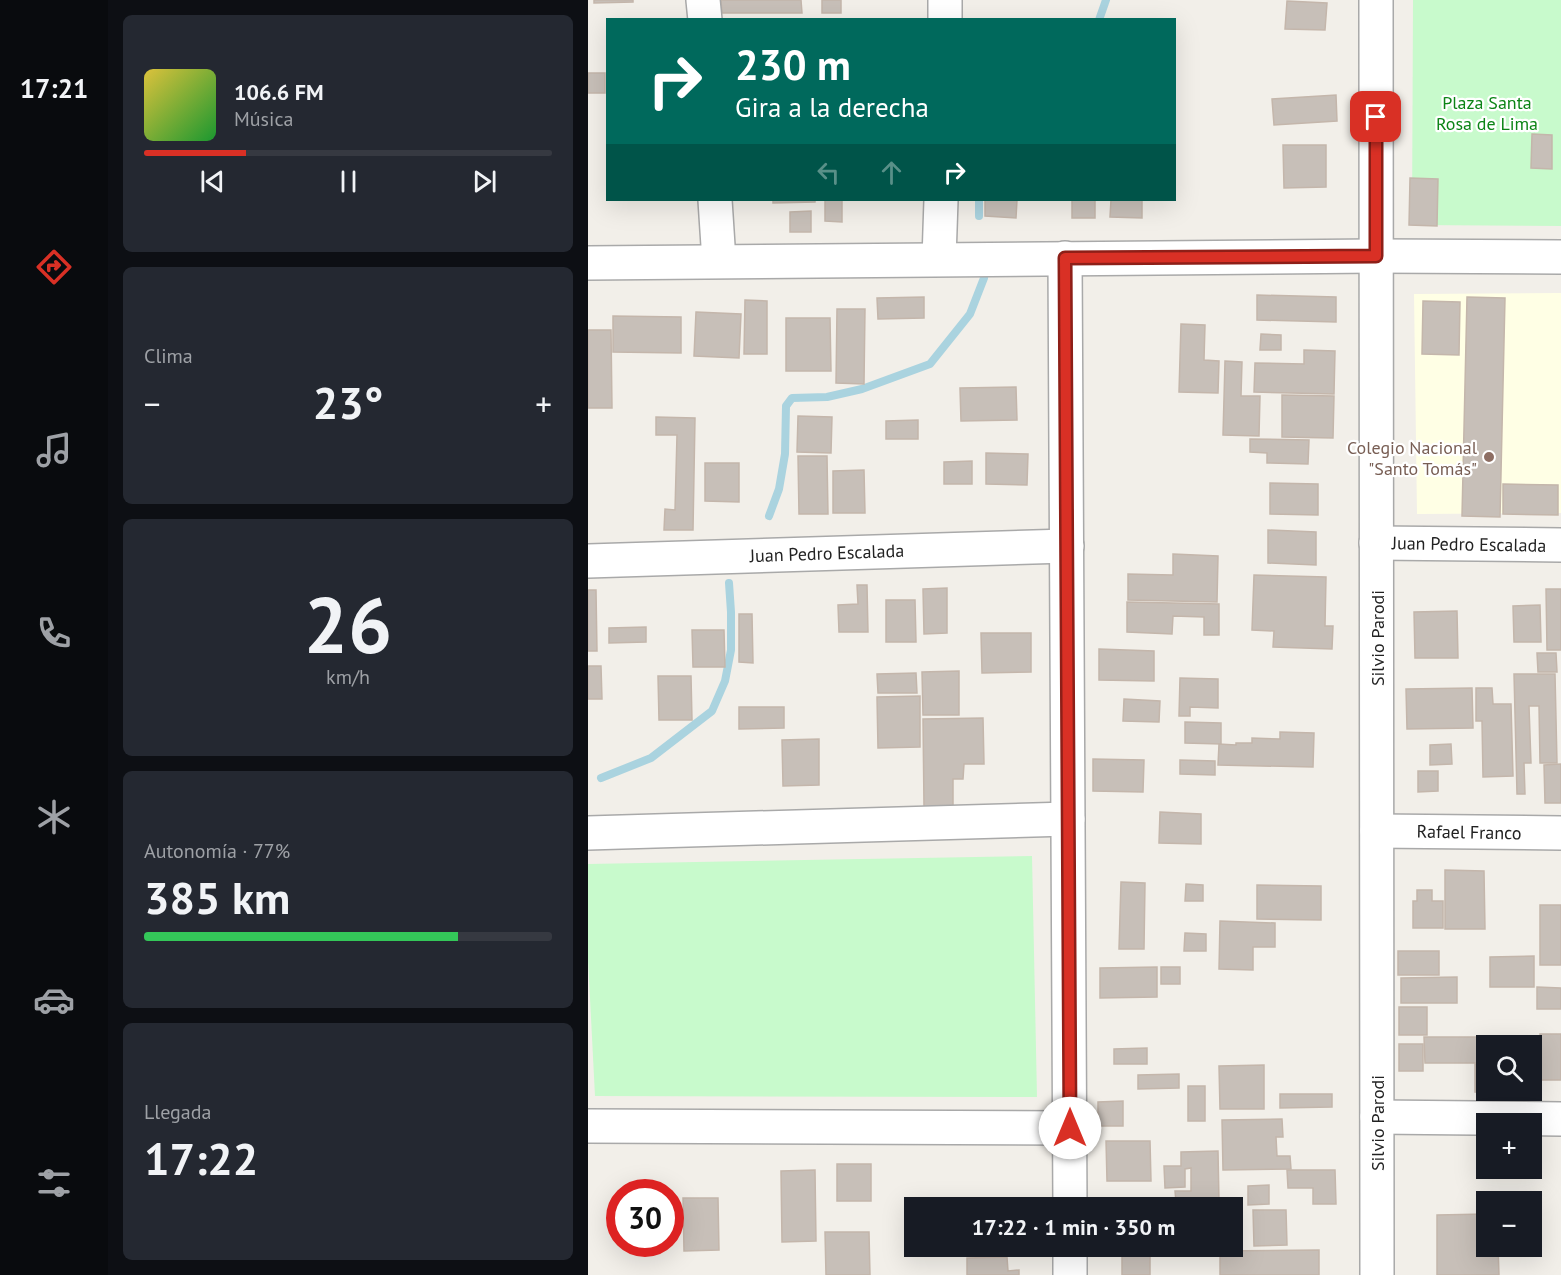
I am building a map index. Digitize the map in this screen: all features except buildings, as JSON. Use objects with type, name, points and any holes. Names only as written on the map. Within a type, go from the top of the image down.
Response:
[{"type":"street","points":[[703,0],[705,18]]},
{"type":"street","points":[[945,0],[945,18]]},
{"type":"street","name":"Silvio Parodi","points":[[1376,0],[1377,1275]]},
{"type":"street","points":[[715,201],[719,261]]},
{"type":"street","points":[[939,259],[940,201]]},
{"type":"street","points":[[588,263],[1376,256],[1561,257]]},
{"type":"street","points":[[1065,258],[1070,1197]]},
{"type":"street","name":"Juan Pedro Escalada","points":[[1376,543],[1561,545]]},
{"type":"street","name":"Juan Pedro Escalada","points":[[588,561],[1066,546]]},
{"type":"street","points":[[588,834],[1068,819]]},
{"type":"street","name":"Rafael Franco","points":[[1377,831],[1561,833]]},
{"type":"street","points":[[1377,1117],[1561,1119]]},
{"type":"street","points":[[588,1126],[1070,1128]]},
{"type":"street","points":[[1070,1257],[1070,1275]]},
{"type":"shaded area","name":"Colegio Nacional \"Santo Tomás\"","points":[[1561,293],[1561,513],[1417,514],[1414,294]]},
{"type":"green space","name":"Plaza Santa Rosa de Lima","points":[[1413,0],[1561,0],[1561,226],[1412,225]]},
{"type":"green space","points":[[1032,856],[1037,1097],[595,1096],[588,959],[588,864]]},
{"type":"waterway","points":[[1100,18],[1106,0]]},
{"type":"waterway","points":[[979,201],[979,216]]},
{"type":"waterway","points":[[769,516],[779,489],[785,454],[786,406],[792,398],[827,397],[862,389],[930,364],[970,314],[984,278]]},
{"type":"waterway","points":[[601,778],[651,758],[712,711],[725,681],[731,650],[729,583]]},
{"type":"place","name":"Colegio Nacional \"Santo Tomás\"","points":[[1489,457]]},
{"type":"route","points":[[1070,1128],[1065,258],[1376,256],[1376,117]]}]
